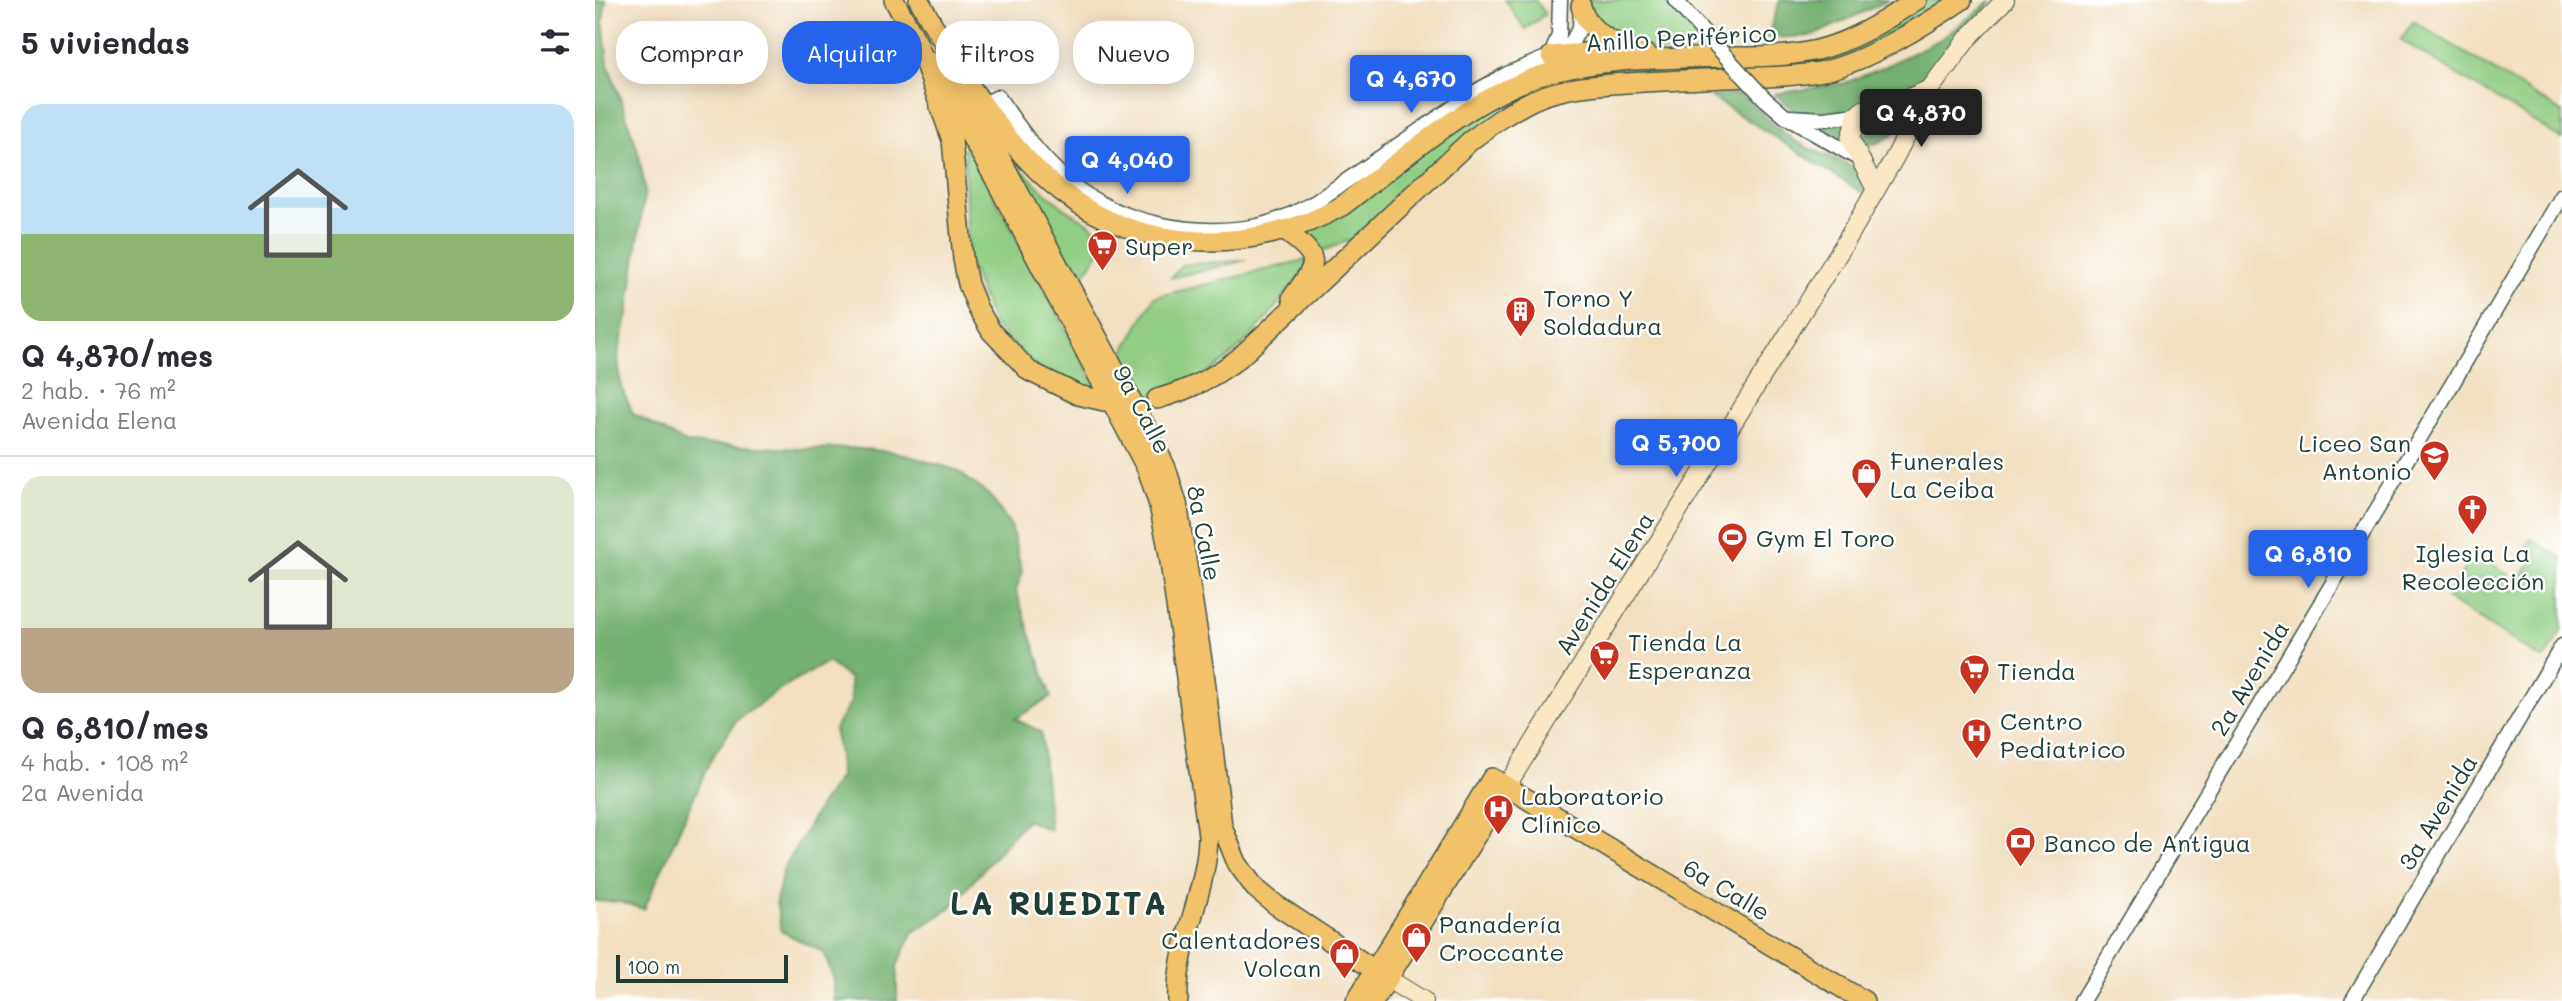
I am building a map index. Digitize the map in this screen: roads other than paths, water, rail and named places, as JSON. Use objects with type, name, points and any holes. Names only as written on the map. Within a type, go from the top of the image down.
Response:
[{"type":"main road","points":[[894,0],[905,21]]},
{"type":"main road","name":"Anillo Periférico","points":[[919,0],[936,32]]},
{"type":"main road","name":"Anillo Periférico","points":[[978,84],[991,100],[1006,136],[1059,190],[1086,208],[1114,222],[1149,233],[1197,241],[1246,239],[1306,224],[1342,206],[1457,120],[1499,93],[1541,75],[1614,60],[1784,56],[1818,50],[1853,39],[1917,0]]},
{"type":"main road","name":"Anillo Periférico","points":[[1157,399],[1186,391],[1214,377],[1268,332],[1470,141],[1498,120],[1534,100],[1565,90],[1598,85],[1676,79],[1792,76],[1828,70],[1925,26],[1962,0]]},
{"type":"main road","name":"Avenida Elena","points":[[1356,1001],[1381,974],[1499,782],[1876,190],[1930,89],[1948,62],[2005,0]]},
{"type":"main road","points":[[1580,3],[1588,22],[1605,36],[1658,59]]},
{"type":"main road","name":"9a Calle","points":[[922,50],[987,165],[1148,471],[1159,505],[1170,561],[1208,835],[1205,867],[1182,960],[1178,1001]]},
{"type":"main road","points":[[1551,57],[1607,51],[1658,59]]},
{"type":"main road","points":[[922,55],[953,140],[963,259],[968,284],[978,309],[991,331],[1029,371],[1078,395],[1104,401]]},
{"type":"main road","name":"8a Calle","points":[[959,84],[1008,170],[1166,468],[1177,503],[1183,536],[1205,679],[1222,826],[1229,848],[1255,888],[1276,905],[1424,1001]]},
{"type":"main road","points":[[1876,190],[1850,139],[1857,115],[1863,110],[1893,105],[1930,89]]},
{"type":"main road","points":[[1893,105],[1914,123]]},
{"type":"main road","points":[[1863,161],[1895,157]]},
{"type":"main road","points":[[1268,332],[1312,269],[1313,258],[1306,246],[1285,231]]},
{"type":"main road","points":[[1313,258],[1363,242]]},
{"type":"main road","name":"6a Calle","points":[[1499,782],[1864,1001]]},
{"type":"main road","name":"Avenida Elena","points":[[1374,1001],[1381,974]]},
{"type":"street","points":[[1551,57],[1559,34],[1560,0]]},
{"type":"street","points":[[1675,0],[1764,98],[1786,117],[1863,161]]},
{"type":"street","points":[[1551,57],[1575,38],[1580,27],[1580,3]]},
{"type":"street","name":"Anillo Periférico","points":[[991,100],[1068,181],[1101,204],[1167,226],[1201,230],[1235,228],[1272,222],[1298,212],[1327,195],[1477,91],[1517,69],[1551,57]]},
{"type":"street","points":[[1786,117],[1823,119],[1857,115]]},
{"type":"street","name":"2a Avenida","points":[[2082,1001],[2562,196]]},
{"type":"street","name":"3a Avenida","points":[[2352,1001],[2562,646]]},
{"type":"place","name":"Super","points":[[1102,272]]},
{"type":"place","name":"Torno Y Soldadura","points":[[1520,338]]},
{"type":"place","name":"Liceo San Antonio","points":[[2434,483]]},
{"type":"place","name":"Funerales La Ceiba","points":[[1867,501]]},
{"type":"place","name":"Iglesia La Recolección","points":[[2473,537]]},
{"type":"place","name":"Gym El Toro","points":[[1733,564]]},
{"type":"place","name":"Tienda La Esperanza","points":[[1605,682]]},
{"type":"place","name":"Tienda","points":[[1974,697]]},
{"type":"place","name":"Centro Pediatrico","points":[[1977,761]]},
{"type":"place","name":"Laboratorio Clínico","points":[[1498,836]]},
{"type":"place","name":"Banco de Antigua","points":[[2021,869]]},
{"type":"place","name":"Panadería Croccante","points":[[1416,964]]},
{"type":"place","name":"Calentadores Volcan","points":[[1344,980]]},
{"type":"district","name":"LA RUEDITA","points":[[1059,902]]}]
